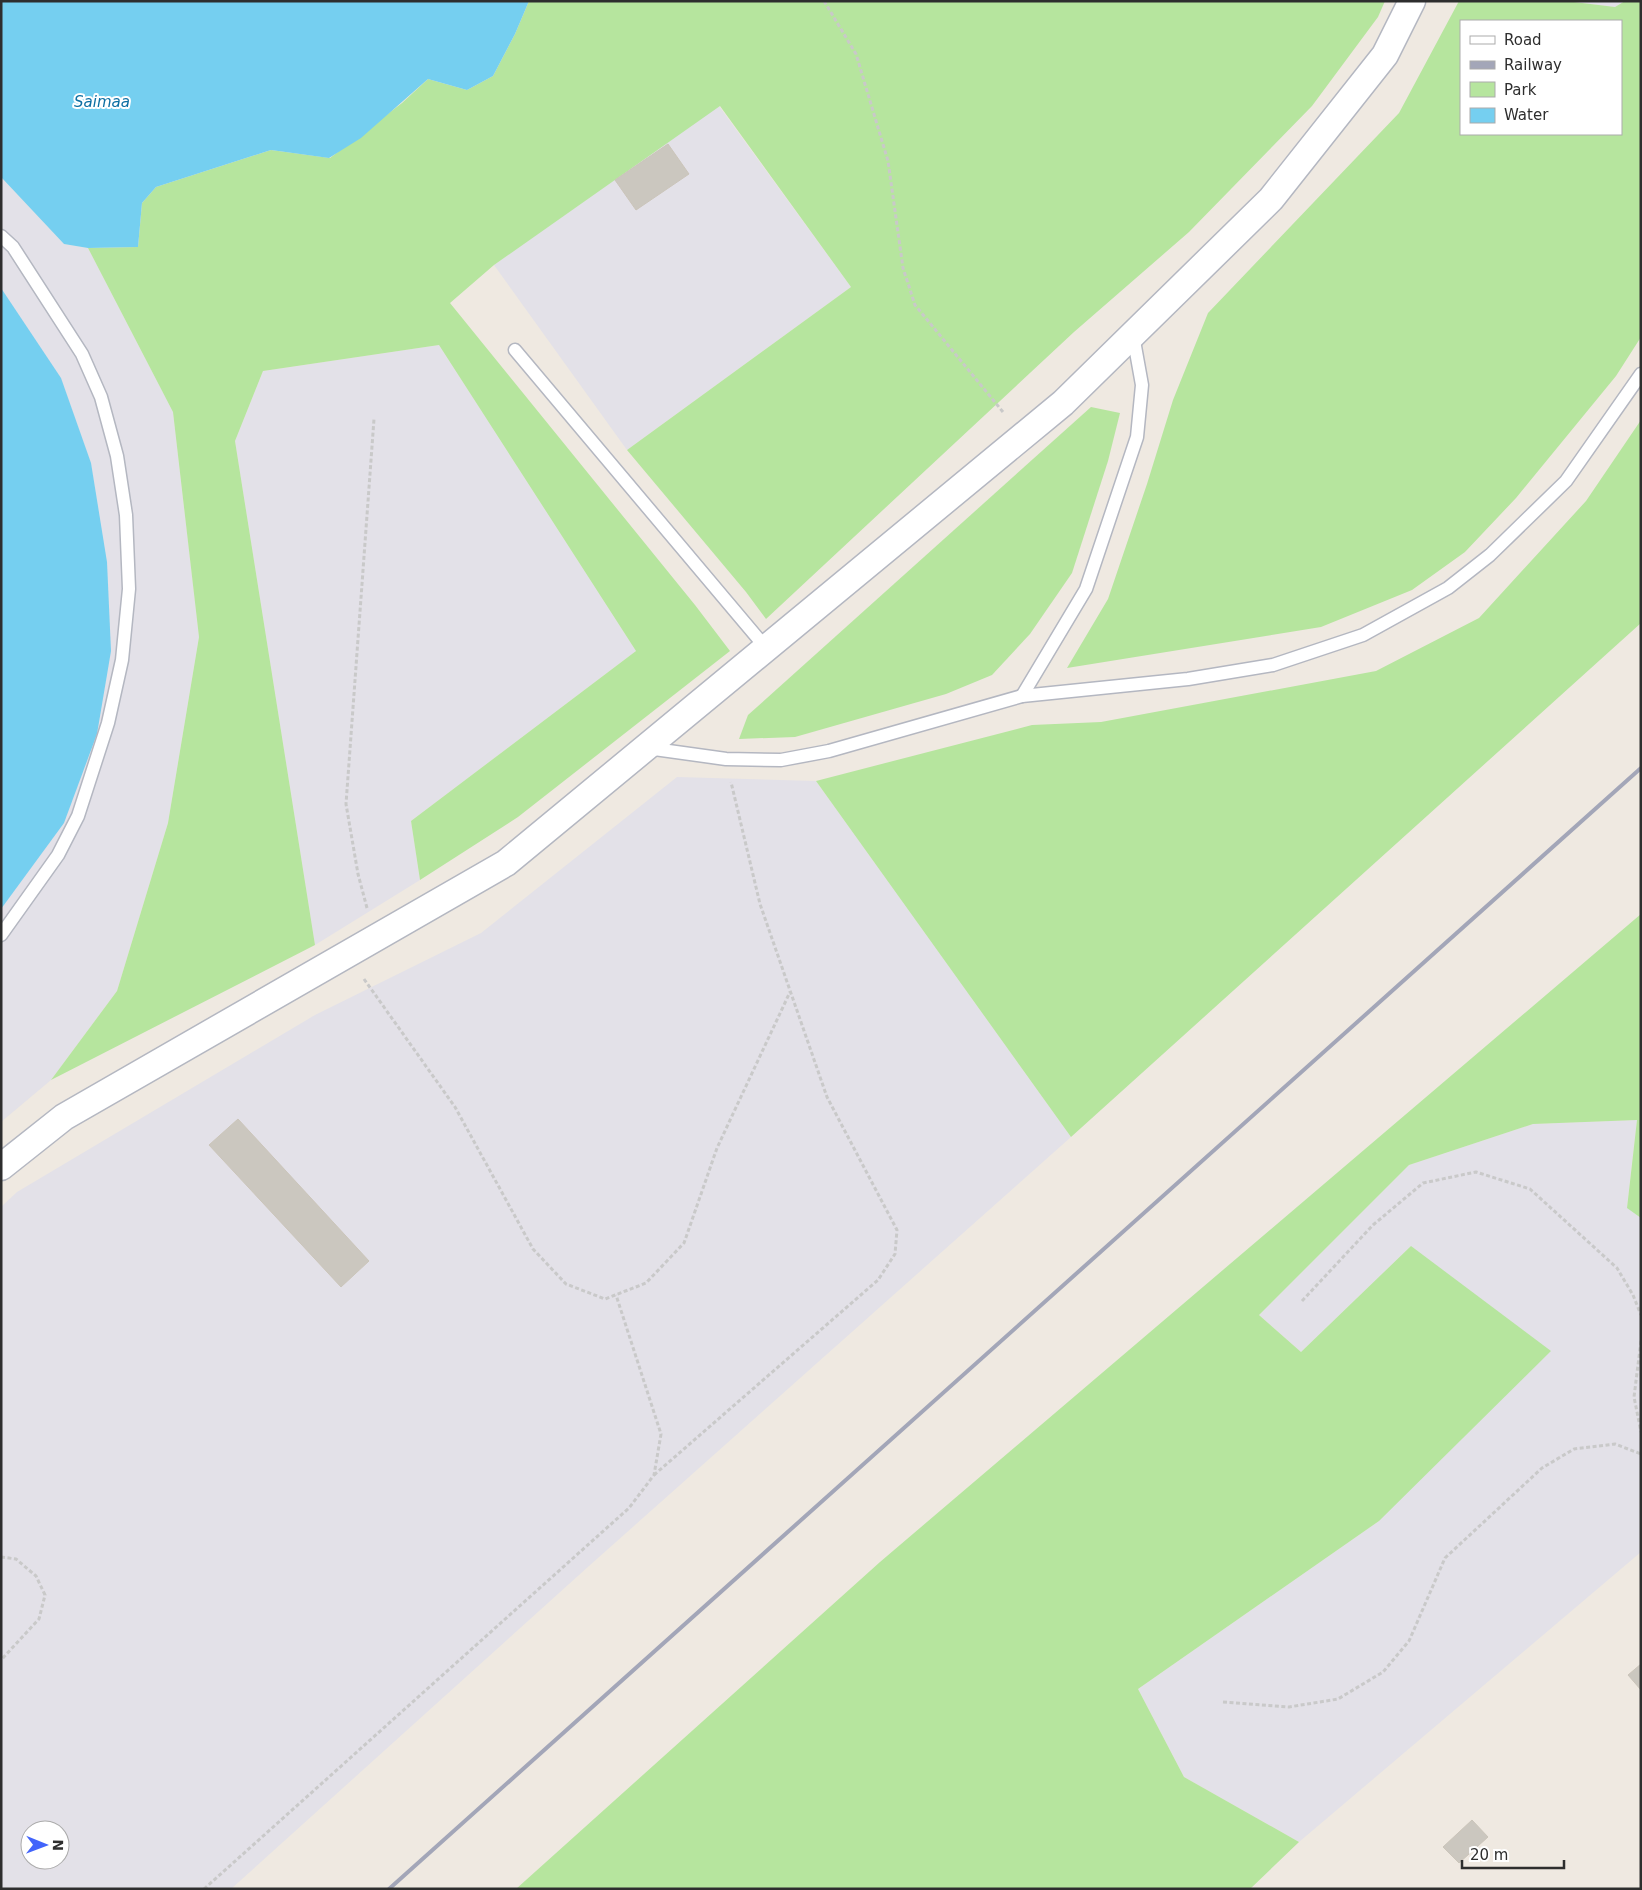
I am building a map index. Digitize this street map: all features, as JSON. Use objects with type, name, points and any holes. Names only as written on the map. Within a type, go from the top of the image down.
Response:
[{"type":"street","points":[[1,1167],[64,1117],[506,862],[1063,403],[1271,199],[1385,55],[1412,1]]},
{"type":"lane","points":[[1,236],[13,246],[82,354],[101,397],[117,456],[126,516],[129,590],[122,660],[108,723],[78,816],[58,856],[1,935]]},
{"type":"lane","points":[[1022,696],[1086,589],[1137,437],[1142,385],[1133,335]]},
{"type":"lane","points":[[515,350],[766,648]]},
{"type":"lane","points":[[645,748],[726,759],[781,760],[830,751],[1022,696],[1188,679],[1274,665],[1363,635],[1448,588],[1490,555],[1566,481],[1641,374]]},
{"type":"path","points":[[824,1],[856,54],[888,161],[903,268],[915,305],[1023,436]]},
{"type":"path","points":[[374,419],[346,804],[358,874],[375,938]]},
{"type":"path","points":[[204,1889],[629,1508],[654,1475],[878,1280],[895,1254],[897,1230],[827,1097],[790,992],[760,904],[726,759]]},
{"type":"path","points":[[346,954],[455,1107],[533,1249],[566,1284],[605,1299],[646,1284],[684,1243],[717,1148],[790,992]]},
{"type":"path","points":[[1302,1301],[1373,1225],[1423,1183],[1476,1172],[1530,1189],[1617,1268],[1633,1295],[1641,1315]]},
{"type":"path","points":[[616,1295],[661,1434],[654,1475]]},
{"type":"path","points":[[1641,1341],[1634,1397],[1641,1432]]},
{"type":"path","points":[[1223,1702],[1290,1707],[1338,1699],[1384,1672],[1408,1641],[1445,1558],[1542,1468],[1574,1449],[1615,1444],[1641,1454]]},
{"type":"path","points":[[1,1557],[16,1559],[36,1576],[45,1595],[39,1619],[1,1660]]},
{"type":"shaded area","points":[[1566,1],[1625,1],[1615,7]]},
{"type":"shaded area","points":[[719,106],[851,287],[627,450],[494,265]]},
{"type":"shaded area","points":[[1,177],[64,244],[88,248],[173,412],[199,637],[168,823],[117,991],[51,1080],[1,1122]]},
{"type":"shaded area","points":[[439,345],[636,651],[411,821],[420,880],[315,945],[235,441],[263,371]]},
{"type":"shaded area","points":[[677,777],[816,781],[1071,1137],[589,1566],[231,1889],[1,1889],[1,1207],[17,1192],[315,1015],[481,933]]},
{"type":"shaded area","points":[[1637,1120],[1627,1207],[1641,1218],[1641,1552],[1299,1842],[1184,1777],[1138,1689],[1379,1521],[1411,1246],[1301,1352],[1259,1315],[1409,1165],[1533,1124]]},
{"type":"green space","points":[[529,1],[1385,1],[1378,17],[1312,106],[1189,232],[1074,332],[766,619],[746,592],[627,450],[851,287],[720,106],[494,265],[450,303],[695,605],[730,651],[518,817],[420,880],[411,821],[636,651],[439,345],[263,371],[235,441],[315,945],[51,1080],[117,991],[168,823],[199,637],[173,412],[88,248],[138,247],[142,203],[156,187],[271,150],[330,158],[402,103],[428,79],[467,90],[493,76],[515,34]]},
{"type":"green space","points":[[1459,1],[1566,1],[1615,7],[1625,1],[1641,1],[1641,337],[1616,376],[1516,498],[1465,552],[1412,590],[1321,627],[1067,668],[1108,599],[1173,400],[1208,313],[1399,113]]},
{"type":"green space","points":[[1091,407],[1120,413],[1108,461],[1072,573],[1030,634],[992,675],[946,694],[795,737],[739,739],[748,715]]},
{"type":"green space","points":[[1641,420],[1641,623],[1071,1137],[816,781],[1032,725],[1101,722],[1376,671],[1479,618],[1586,501]]},
{"type":"green space","points":[[1641,914],[1641,1218],[1627,1208],[1637,1120],[1533,1124],[1409,1165],[1259,1315],[1301,1352],[1411,1246],[1551,1351],[1379,1521],[1138,1689],[1184,1777],[1299,1842],[1250,1889],[516,1889],[880,1562]]},
{"type":"water","name":"Saimaa","points":[[1,1],[529,1],[515,34],[493,76],[467,90],[428,79],[361,138],[329,158],[271,150],[156,187],[142,203],[138,247],[88,248],[64,244],[1,177]]},
{"type":"water","points":[[1,288],[61,378],[91,463],[107,562],[111,651],[97,734],[64,823],[1,909]]},
{"type":"building","points":[[668,144],[689,174],[636,210],[615,180]]},
{"type":"building","points":[[238,1119],[369,1261],[341,1287],[209,1145]]},
{"type":"building","points":[[1641,1664],[1641,1690],[1628,1675]]},
{"type":"building","points":[[1472,1820],[1488,1837],[1459,1863],[1443,1847]]},
{"type":"railway","points":[[389,1889],[1641,768]]}]
